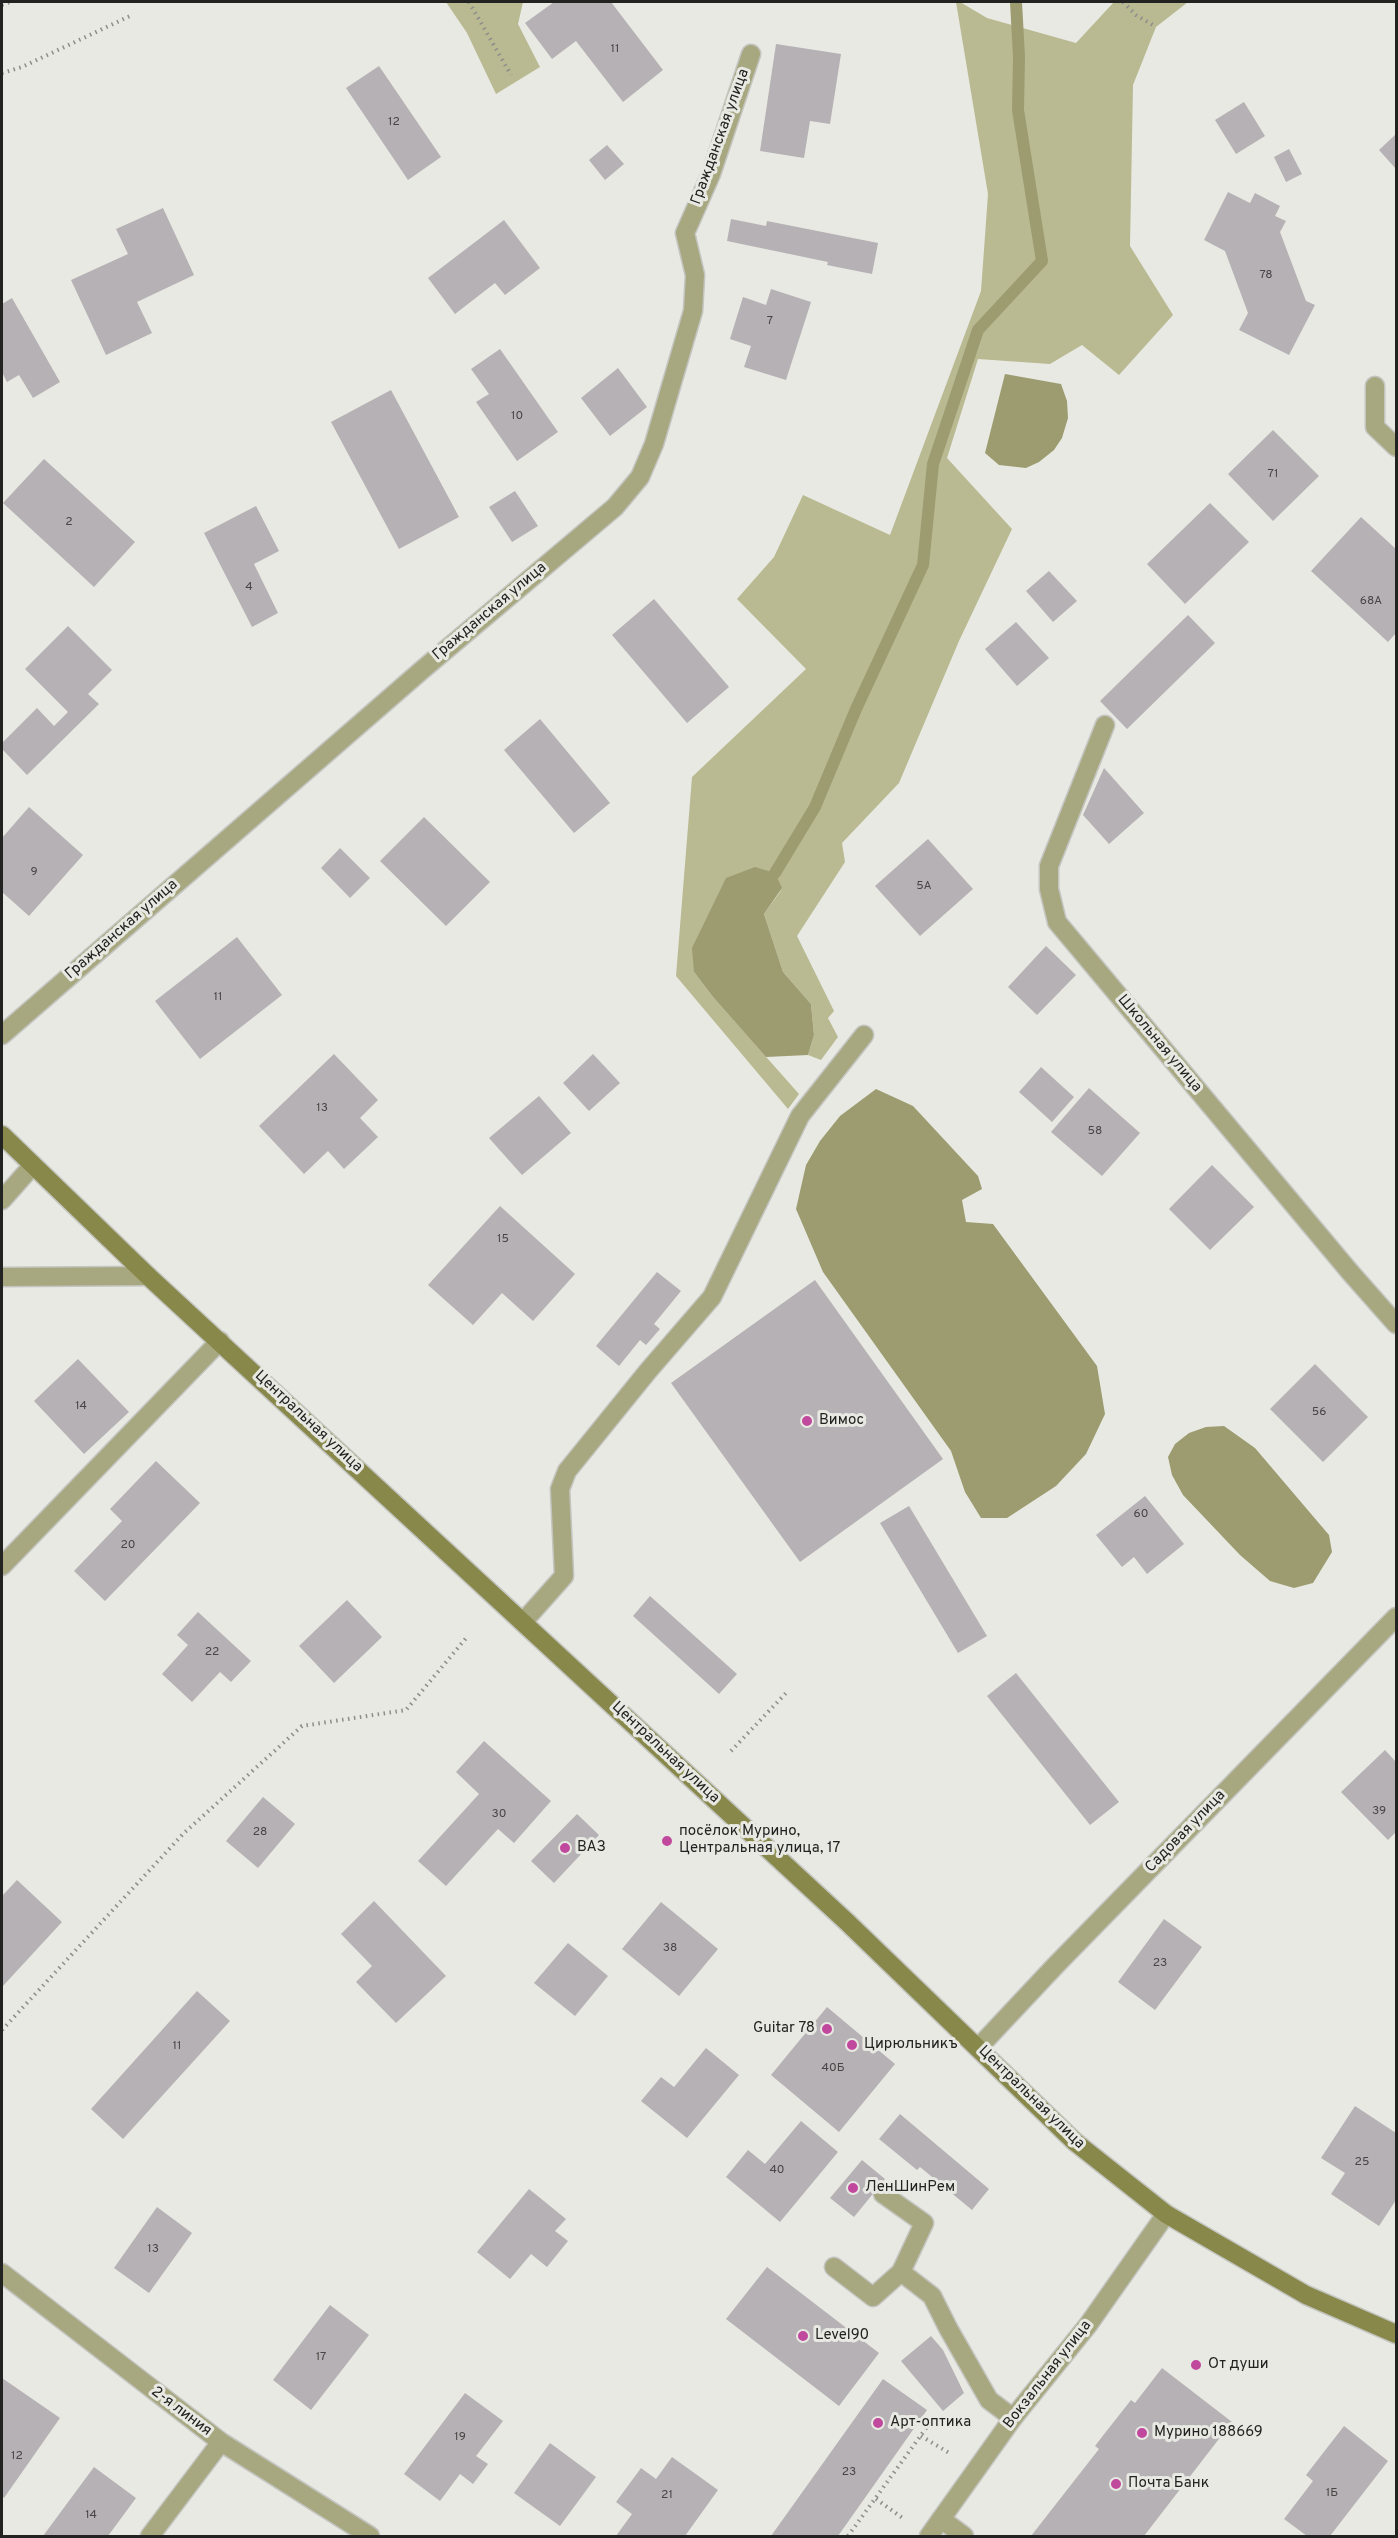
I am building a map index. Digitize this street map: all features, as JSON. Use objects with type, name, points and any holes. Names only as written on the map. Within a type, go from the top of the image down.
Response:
[{"type":"main road","name":"Центральная улица","points":[[2,1135],[148,1276],[847,1922],[1075,2142],[1166,2214],[1306,2295],[1396,2334]]},
{"type":"street","name":"Гражданская улица","points":[[2,1035],[422,670],[615,507],[640,477],[654,444],[693,311],[695,275],[685,233],[711,174],[751,54]]},
{"type":"street","points":[[1375,387],[1376,427],[1396,447]]},
{"type":"street","name":"Школьная улица","points":[[1105,725],[1049,866],[1049,889],[1057,922],[1396,1324]]},
{"type":"street","points":[[523,1622],[564,1576],[560,1489],[567,1471],[712,1297],[800,1116],[864,1035]]},
{"type":"street","points":[[2,1200],[33,1165]]},
{"type":"street","points":[[2,1277],[148,1276]]},
{"type":"street","points":[[2,1566],[220,1341]]},
{"type":"street","name":"Садовая улица","points":[[978,2048],[1054,1966],[1396,1617]]},
{"type":"street","points":[[834,2267],[873,2297],[901,2272],[924,2223],[883,2194]]},
{"type":"street","name":"Вокзальная улица","points":[[929,2536],[1013,2418],[1088,2325],[1166,2214]]},
{"type":"street","points":[[901,2272],[932,2296],[989,2400],[1013,2418]]},
{"type":"street","name":"2-я линия","points":[[2,2273],[221,2442],[370,2536]]},
{"type":"street","points":[[150,2536],[221,2442]]},
{"type":"street","points":[[941,2519],[964,2536]]},
{"type":"path","points":[[2,5],[10,2]]},
{"type":"path","points":[[469,2],[511,75]]},
{"type":"path","points":[[1123,2],[1136,15],[1156,27]]},
{"type":"path","points":[[2,73],[22,67],[130,16]]},
{"type":"path","points":[[2,2030],[183,1834],[302,1726],[406,1710],[467,1637]]},
{"type":"path","points":[[731,1751],[786,1693]]},
{"type":"path","points":[[848,2536],[932,2420]]},
{"type":"path","points":[[921,2436],[952,2455]]},
{"type":"path","points":[[876,2499],[906,2521]]},
{"type":"shaded area","points":[[446,2],[523,2],[518,24],[540,67],[496,94],[467,33]]},
{"type":"shaded area","points":[[956,2],[960,2],[987,18],[1076,43],[1114,2],[1188,2],[1156,27],[1133,85],[1130,246],[1173,315],[1119,375],[1082,345],[1050,364],[978,359],[947,458],[1012,529],[959,641],[899,783],[842,843],[845,862],[797,936],[834,1011],[828,1018],[838,1037],[821,1060],[808,1055],[814,1035],[811,1004],[783,972],[764,914],[782,889],[694,972],[713,997],[799,1094],[788,1109],[676,976],[692,777],[806,669],[737,599],[774,557],[803,495],[890,535],[981,291],[988,194]]},
{"type":"shaded area","points":[[1005,374],[1061,384],[1067,401],[1068,418],[1062,438],[1054,450],[1039,462],[1026,468],[999,465],[985,453]]},
{"type":"shaded area","points":[[755,867],[775,873],[782,888],[764,914],[783,972],[811,1004],[814,1035],[808,1055],[766,1057],[694,972],[692,948],[726,878]]},
{"type":"shaded area","points":[[876,1089],[913,1106],[978,1176],[982,1189],[962,1200],[966,1222],[993,1224],[1097,1366],[1105,1414],[1086,1454],[1056,1486],[1007,1518],[981,1518],[965,1492],[951,1451],[823,1272],[796,1209],[806,1165],[820,1141],[840,1116]]},
{"type":"shaded area","points":[[1224,1426],[1255,1448],[1329,1535],[1332,1552],[1313,1583],[1294,1588],[1270,1581],[1240,1555],[1183,1495],[1172,1475],[1168,1457],[1175,1444],[1189,1433],[1206,1427]]},
{"type":"building","points":[[554,2],[611,2],[663,70],[623,102],[576,41],[552,59],[525,23]]},
{"type":"building","points":[[776,44],[841,54],[830,124],[810,121],[804,158],[760,151]]},
{"type":"building","points":[[379,66],[441,157],[408,180],[346,88]]},
{"type":"building","points":[[1244,102],[1265,136],[1236,154],[1215,120]]},
{"type":"building","points":[[1396,134],[1396,169],[1379,150]]},
{"type":"building","points":[[607,145],[624,164],[605,180],[589,160]]},
{"type":"building","points":[[1289,149],[1302,174],[1286,182],[1274,157]]},
{"type":"building","points":[[1228,192],[1250,203],[1255,193],[1280,206],[1275,216],[1286,221],[1280,232],[1306,301],[1315,305],[1289,355],[1239,330],[1248,313],[1225,251],[1204,240]]},
{"type":"building","points":[[163,208],[194,275],[137,302],[152,333],[106,355],[71,280],[128,254],[116,229]]},
{"type":"building","points":[[731,219],[766,226],[767,221],[878,243],[872,274],[827,265],[828,262],[727,241]]},
{"type":"building","points":[[504,220],[540,268],[505,295],[495,283],[455,314],[428,278]]},
{"type":"building","points":[[771,289],[811,302],[786,380],[744,367],[751,346],[730,339],[743,297],[766,305]]},
{"type":"building","points":[[12,298],[60,382],[33,398],[19,375],[7,382],[2,372],[2,304]]},
{"type":"building","points":[[500,349],[558,432],[517,461],[476,402],[489,394],[471,369]]},
{"type":"building","points":[[618,368],[647,407],[610,436],[581,398]]},
{"type":"building","points":[[391,390],[459,517],[399,549],[331,422]]},
{"type":"building","points":[[1273,430],[1319,476],[1273,521],[1228,474]]},
{"type":"building","points":[[44,459],[135,542],[94,587],[3,503]]},
{"type":"building","points":[[515,491],[538,526],[512,542],[489,507]]},
{"type":"building","points":[[1210,503],[1249,542],[1185,604],[1147,564]]},
{"type":"building","points":[[256,506],[279,551],[254,564],[278,613],[252,627],[204,533]]},
{"type":"building","points":[[1361,517],[1396,549],[1396,633],[1388,642],[1311,571]]},
{"type":"building","points":[[1049,571],[1077,601],[1053,622],[1026,591]]},
{"type":"building","points":[[654,599],[729,687],[687,723],[612,635]]},
{"type":"building","points":[[1188,615],[1215,643],[1127,729],[1100,701]]},
{"type":"building","points":[[1016,622],[1049,658],[1017,686],[985,649]]},
{"type":"building","points":[[68,626],[112,670],[88,694],[99,704],[27,775],[2,749],[2,743],[37,708],[54,726],[68,712],[25,669]]},
{"type":"building","points":[[540,719],[610,803],[574,833],[504,750]]},
{"type":"building","points":[[1104,768],[1144,813],[1109,844],[1083,815]]},
{"type":"building","points":[[29,807],[83,855],[29,916],[2,892],[2,838]]},
{"type":"building","points":[[424,817],[490,882],[446,926],[380,861]]},
{"type":"building","points":[[928,839],[973,889],[920,936],[875,886]]},
{"type":"building","points":[[340,848],[370,878],[350,898],[321,868]]},
{"type":"building","points":[[237,937],[282,995],[200,1059],[155,1001]]},
{"type":"building","points":[[1046,946],[1076,975],[1037,1015],[1008,987]]},
{"type":"building","points":[[334,1054],[378,1100],[360,1118],[378,1137],[344,1169],[328,1151],[304,1174],[259,1126]]},
{"type":"building","points":[[593,1054],[620,1083],[589,1111],[563,1083]]},
{"type":"building","points":[[1041,1067],[1074,1097],[1052,1122],[1019,1092]]},
{"type":"building","points":[[1089,1088],[1140,1133],[1102,1176],[1051,1132]]},
{"type":"building","points":[[539,1096],[571,1133],[522,1175],[489,1138]]},
{"type":"building","points":[[1212,1165],[1254,1207],[1210,1250],[1169,1209]]},
{"type":"building","points":[[500,1206],[575,1274],[533,1321],[502,1293],[473,1325],[428,1285]]},
{"type":"building","points":[[657,1272],[681,1291],[654,1324],[660,1329],[646,1345],[640,1340],[619,1366],[596,1346]]},
{"type":"building","name":"Вимос","points":[[815,1280],[943,1459],[800,1562],[671,1383]]},
{"type":"building","points":[[78,1359],[129,1412],[84,1454],[34,1401]]},
{"type":"building","points":[[1315,1364],[1368,1417],[1323,1462],[1270,1409]]},
{"type":"building","points":[[156,1461],[200,1503],[105,1601],[74,1571],[122,1521],[110,1509]]},
{"type":"building","points":[[1145,1496],[1184,1544],[1147,1574],[1134,1557],[1122,1567],[1096,1535]]},
{"type":"building","points":[[909,1506],[987,1636],[958,1653],[880,1523]]},
{"type":"building","points":[[650,1596],[737,1674],[719,1694],[633,1616]]},
{"type":"building","points":[[347,1600],[382,1637],[334,1683],[299,1646]]},
{"type":"building","points":[[198,1612],[251,1661],[231,1682],[220,1672],[192,1702],[162,1674],[188,1645],[177,1635]]},
{"type":"building","points":[[1016,1673],[1119,1802],[1090,1825],[987,1696]]},
{"type":"building","points":[[484,1741],[551,1801],[514,1843],[498,1829],[446,1886],[418,1861],[479,1794],[456,1772]]},
{"type":"building","points":[[1385,1750],[1396,1762],[1396,1832],[1388,1840],[1341,1792]]},
{"type":"building","points":[[263,1797],[295,1824],[258,1868],[226,1841]]},
{"type":"building","name":"ВАЗ","points":[[577,1814],[599,1835],[554,1883],[531,1861]]},
{"type":"building","points":[[17,1880],[62,1922],[2,1987],[2,1896]]},
{"type":"building","points":[[374,1901],[446,1976],[396,2023],[356,1982],[372,1966],[341,1934]]},
{"type":"building","points":[[661,1902],[718,1949],[679,1996],[622,1949]]},
{"type":"building","points":[[1164,1919],[1202,1947],[1155,2010],[1118,1982]]},
{"type":"building","points":[[568,1943],[608,1976],[575,2016],[534,1983]]},
{"type":"building","points":[[197,1991],[230,2021],[123,2139],[91,2109]]},
{"type":"building","points":[[827,2007],[895,2064],[839,2132],[771,2075]]},
{"type":"building","points":[[706,2048],[739,2075],[687,2138],[641,2101],[661,2077],[674,2087]]},
{"type":"building","points":[[1355,2106],[1396,2133],[1396,2200],[1379,2226],[1331,2194],[1345,2173],[1321,2158]]},
{"type":"building","points":[[900,2114],[989,2189],[972,2210],[920,2167],[917,2170],[879,2139]]},
{"type":"building","points":[[801,2121],[838,2152],[780,2222],[726,2177],[748,2150],[765,2164]]},
{"type":"building","points":[[862,2160],[885,2179],[854,2217],[830,2198]]},
{"type":"building","points":[[529,2189],[566,2219],[555,2231],[568,2241],[547,2267],[531,2254],[510,2279],[477,2252]]},
{"type":"building","points":[[157,2207],[192,2233],[149,2293],[114,2268]]},
{"type":"building","name":"Level90","points":[[767,2267],[879,2353],[839,2406],[726,2319]]},
{"type":"building","points":[[330,2305],[369,2335],[311,2410],[273,2380]]},
{"type":"building","points":[[931,2336],[943,2350],[964,2393],[943,2411],[901,2361]]},
{"type":"building","points":[[1162,2368],[1232,2422],[1144,2536],[1031,2536],[1099,2449],[1095,2446],[1105,2433],[1131,2400],[1135,2403]]},
{"type":"building","points":[[2,2378],[60,2418],[4,2498],[2,2496]]},
{"type":"building","points":[[883,2379],[927,2410],[838,2536],[771,2536]]},
{"type":"building","points":[[465,2393],[503,2421],[476,2456],[488,2464],[473,2484],[460,2474],[440,2501],[404,2474]]},
{"type":"building","points":[[1344,2426],[1388,2461],[1330,2536],[1307,2536],[1284,2519],[1313,2481],[1306,2475]]},
{"type":"building","points":[[550,2443],[596,2477],[560,2526],[514,2493]]},
{"type":"building","points":[[672,2457],[718,2490],[685,2536],[616,2536],[632,2514],[616,2502],[641,2468],[656,2479]]},
{"type":"building","points":[[94,2467],[136,2498],[108,2536],[43,2536]]},
{"type":"waterway","points":[[775,873],[815,807],[856,709],[923,565],[933,464],[978,330],[1042,261],[1018,110],[1019,57],[1016,2]]},
{"type":"place","name":"Вимос","points":[[807,1421]]},
{"type":"place","name":"посёлок Мурино, Центральная улица, 17","points":[[667,1841]]},
{"type":"place","name":"ВАЗ","points":[[565,1848]]},
{"type":"place","name":"Guitar 78","points":[[827,2029]]},
{"type":"place","name":"Цирюльникъ","points":[[852,2045]]},
{"type":"place","name":"ЛенШинРем","points":[[853,2188]]},
{"type":"place","name":"Level90","points":[[803,2336]]},
{"type":"place","name":"От души","points":[[1196,2365]]},
{"type":"place","name":"Арт-оптика","points":[[878,2423]]},
{"type":"place","name":"Мурино 188669","points":[[1142,2433]]},
{"type":"place","name":"Почта Банк","points":[[1116,2484]]}]
